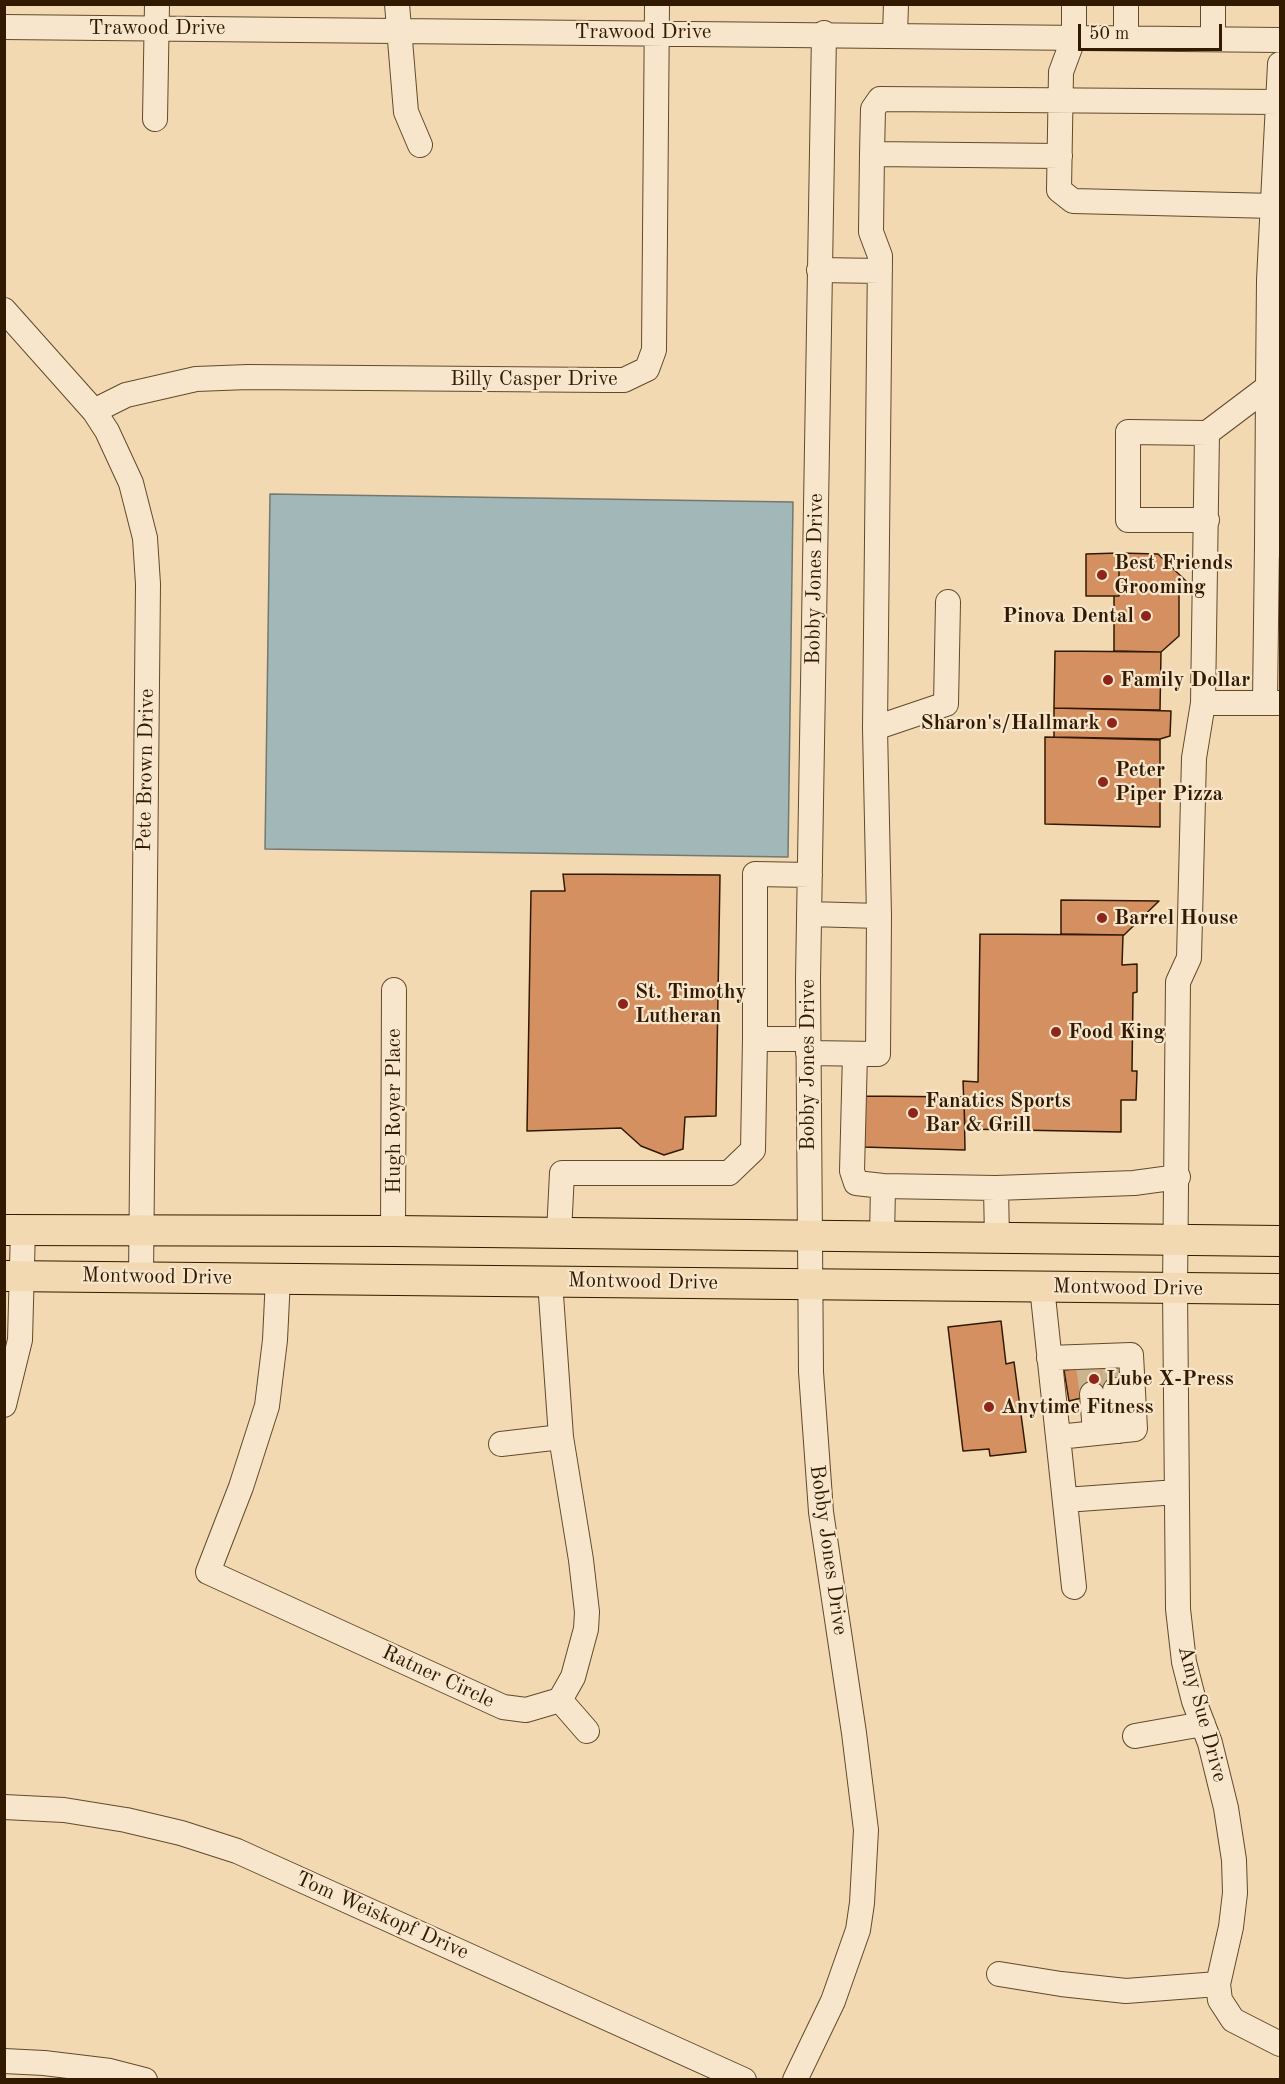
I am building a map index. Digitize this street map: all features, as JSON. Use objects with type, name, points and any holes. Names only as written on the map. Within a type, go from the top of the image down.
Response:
[{"type":"main road","points":[[14,1230],[393,1231],[1281,1241]]},
{"type":"main road","name":"Montwood Drive","points":[[14,1276],[1281,1289]]},
{"type":"street","points":[[397,4],[406,112],[420,145]]},
{"type":"street","name":"Billy Casper Drive","points":[[94,411],[126,395],[196,379],[249,377],[624,380],[647,369],[654,350],[657,4]]},
{"type":"street","points":[[896,4],[896,34]]},
{"type":"street","points":[[1074,4],[1074,37],[1061,72],[1059,190],[1073,201],[1274,206]]},
{"type":"street","points":[[1126,4],[1126,38]]},
{"type":"street","points":[[1213,4],[1213,39]]},
{"type":"street","points":[[155,119],[157,16]]},
{"type":"street","name":"Trawood Drive","points":[[4,27],[157,16],[400,30],[824,33],[1281,40]]},
{"type":"street","name":"Bobby Jones Drive","points":[[795,2079],[848,1965],[862,1903],[866,1841],[854,1733],[821,1512],[812,1396],[809,1237],[809,914],[824,33]]},
{"type":"street","points":[[1203,703],[1273,702],[1274,435],[1268,387],[1275,280],[1274,206],[1281,64]]},
{"type":"street","points":[[755,1039],[855,1054],[878,1054],[879,916],[875,728],[880,256],[871,232],[873,110],[880,99],[1280,102]]},
{"type":"street","points":[[872,154],[1060,156]]},
{"type":"street","points":[[819,270],[880,271]]},
{"type":"street","name":"Pete Brown Drive","points":[[4,310],[94,411],[131,483],[143,528],[148,585],[141,1276]]},
{"type":"street","points":[[1206,520],[1128,520],[1128,432],[1207,433],[1268,387]]},
{"type":"street","name":"Amy Sue Drive","points":[[1207,433],[1203,703],[1194,758],[1189,958],[1178,982],[1178,1177],[1175,1289],[1178,1609],[1184,1662],[1226,1808],[1234,1860],[1235,1893],[1231,1927],[1218,1984]]},
{"type":"street","points":[[875,728],[946,704],[948,602]]},
{"type":"street","points":[[559,1233],[562,1173],[729,1173],[753,1150],[755,874],[810,875]]},
{"type":"street","points":[[809,914],[879,916]]},
{"type":"street","name":"Hugh Royer Place","points":[[393,1231],[394,990]]},
{"type":"street","points":[[855,1054],[852,1171],[856,1183],[884,1186],[996,1188],[1134,1183],[1178,1177]]},
{"type":"street","points":[[882,1238],[884,1186]]},
{"type":"street","points":[[996,1188],[997,1239]]},
{"type":"street","points":[[6,1396],[20,1340],[14,1276],[14,1230]]},
{"type":"street","name":"Ratner Circle","points":[[278,1278],[275,1340],[267,1406],[241,1487],[208,1572],[503,1707],[526,1710],[560,1700]]},
{"type":"street","points":[[549,1281],[561,1437],[587,1612],[586,1629],[573,1677],[560,1700],[586,1731]]},
{"type":"street","points":[[1042,1287],[1074,1587]]},
{"type":"street","points":[[1049,1358],[1099,1361],[1131,1355],[1135,1429],[1058,1437]]},
{"type":"street","points":[[1103,1392],[1106,1432]]},
{"type":"street","points":[[501,1444],[561,1437]]},
{"type":"street","points":[[1065,1500],[1177,1492]]},
{"type":"street","points":[[1135,1736],[1203,1724]]},
{"type":"street","name":"Tom Weiskopf Drive","points":[[4,1807],[64,1810],[126,1820],[181,1833],[237,1851],[744,2079]]},
{"type":"street","points":[[999,1974],[1126,1991],[1218,1984],[1220,2000],[1233,2020],[1281,2044]]},
{"type":"street","points":[[4,2061],[44,2062],[145,2079]]},
{"type":"shaded area","points":[[270,494],[793,502],[788,857],[265,849]]},
{"type":"building","name":"Pinova Dental","points":[[1119,553],[1158,554],[1186,581],[1179,589],[1179,636],[1161,652],[1114,651],[1114,596],[1119,596]]},
{"type":"building","name":"Best Friends Grooming","points":[[1119,553],[1119,596],[1086,596],[1086,554]]},
{"type":"building","name":"Family Dollar","points":[[1055,651],[1161,652],[1160,710],[1054,708]]},
{"type":"building","name":"Sharon's/Hallmark","points":[[1054,708],[1171,711],[1170,736],[1160,739],[1054,737]]},
{"type":"building","name":"Peter Piper Pizza","points":[[1045,737],[1160,740],[1160,827],[1045,824]]},
{"type":"building","name":"St. Timothy Lutheran","points":[[563,874],[720,875],[716,1116],[685,1117],[683,1149],[664,1155],[641,1146],[621,1128],[527,1131],[531,891],[565,891]]},
{"type":"building","name":"Barrel House","points":[[1061,900],[1159,901],[1124,935],[1061,934]]},
{"type":"building","name":"Food King","points":[[980,934],[1123,935],[1122,965],[1137,964],[1137,992],[1133,993],[1132,1071],[1137,1071],[1136,1100],[1121,1100],[1121,1132],[965,1129],[963,1081],[978,1082]]},
{"type":"building","name":"Fanatics Sports Bar & Grill","points":[[861,1096],[964,1097],[965,1150],[862,1147]]},
{"type":"building","name":"Anytime Fitness","points":[[1001,1321],[1006,1364],[1014,1362],[1026,1452],[990,1456],[989,1449],[963,1451],[948,1327]]},
{"type":"building","name":"Lube X-Press","points":[[1120,1364],[1123,1388],[1069,1401],[1064,1370]]},
{"type":"tunnel","points":[[1113,1364],[1115,1390]]},
{"type":"tunnel","points":[[1088,1366],[1092,1394]]},
{"type":"place","name":"Best Friends Grooming","points":[[1102,575]]},
{"type":"place","name":"Pinova Dental","points":[[1146,616]]},
{"type":"place","name":"Family Dollar","points":[[1108,680]]},
{"type":"place","name":"Sharon's/Hallmark","points":[[1112,723]]},
{"type":"place","name":"Peter Piper Pizza","points":[[1103,782]]},
{"type":"place","name":"Barrel House","points":[[1102,918]]},
{"type":"place","name":"St. Timothy Lutheran","points":[[623,1004]]},
{"type":"place","name":"Food King","points":[[1056,1032]]},
{"type":"place","name":"Fanatics Sports Bar & Grill","points":[[913,1113]]},
{"type":"place","name":"Lube X-Press","points":[[1094,1379]]},
{"type":"place","name":"Anytime Fitness","points":[[989,1407]]}]
